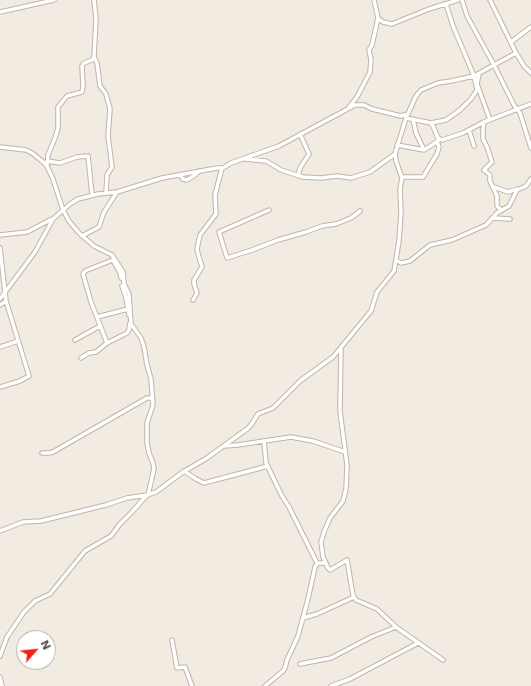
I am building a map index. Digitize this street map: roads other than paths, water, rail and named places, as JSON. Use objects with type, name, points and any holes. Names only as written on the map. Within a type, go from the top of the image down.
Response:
[{"type":"street","points":[[0,12],[54,0]]},
{"type":"street","points":[[94,0],[96,19],[94,57],[97,63],[100,86],[106,94],[110,108],[108,136],[112,167],[107,174],[106,193]]},
{"type":"street","points":[[348,108],[357,97],[370,72],[371,60],[369,50],[372,45],[378,18],[374,0]]},
{"type":"street","points":[[378,18],[385,23],[394,24],[420,12],[458,0]]},
{"type":"street","points":[[462,0],[467,16],[494,65],[512,103],[518,109],[522,117],[531,148]]},
{"type":"street","points":[[490,0],[516,53],[530,72]]},
{"type":"street","points":[[0,235],[27,232],[53,219],[74,201],[106,193],[117,192],[162,178],[222,168],[231,163],[279,146],[355,105],[364,105],[391,114],[407,116],[431,123],[440,122],[450,118],[471,99],[477,90],[474,76],[453,26],[446,4]]},
{"type":"street","points":[[511,42],[531,27]]},
{"type":"street","points":[[0,531],[23,522],[41,521],[106,505],[127,498],[148,495],[160,489],[184,471],[207,458],[251,425],[258,414],[273,408],[300,381],[333,357],[342,348],[371,311],[377,292],[394,271],[399,241],[401,213],[400,189],[402,177],[395,154],[407,116],[416,96],[421,90],[438,83],[451,82],[479,74],[516,53]]},
{"type":"street","points":[[0,656],[7,637],[24,612],[40,598],[50,594],[85,551],[111,536],[120,524],[148,495],[154,469],[147,443],[148,423],[153,408],[152,378],[147,365],[140,335],[132,326],[129,294],[124,284],[123,272],[110,254],[94,246],[82,236],[69,221],[63,210],[55,184],[47,166],[47,161],[56,138],[58,128],[58,107],[67,96],[82,92],[82,66],[94,57]]},
{"type":"street","points":[[479,74],[477,84],[490,120]]},
{"type":"street","points":[[397,146],[424,150],[438,140],[456,136],[484,122],[531,104]]},
{"type":"street","points":[[413,119],[416,133],[424,150]]},
{"type":"street","points":[[484,122],[483,139],[492,162],[484,170],[490,176],[490,181],[497,196],[497,206],[501,210]]},
{"type":"street","points":[[402,177],[423,177],[437,154],[439,147],[438,140],[431,123]]},
{"type":"street","points":[[469,130],[474,146]]},
{"type":"street","points":[[298,176],[300,168],[309,154],[300,134]]},
{"type":"street","points":[[0,147],[28,151],[47,166]]},
{"type":"street","points":[[242,159],[266,162],[281,170],[298,176],[317,178],[337,176],[351,178],[370,172],[395,154]]},
{"type":"street","points":[[47,161],[60,163],[77,157],[88,156],[92,196]]},
{"type":"street","points":[[194,300],[197,292],[194,280],[202,267],[197,250],[198,244],[200,235],[216,214],[215,195],[222,168]]},
{"type":"street","points":[[494,187],[508,192],[526,186],[531,179]]},
{"type":"street","points":[[396,260],[401,263],[410,261],[430,245],[448,242],[486,225],[501,210],[510,205],[519,188]]},
{"type":"street","points":[[82,236],[100,227],[104,212],[117,192]]},
{"type":"street","points":[[268,210],[219,232],[227,258],[322,226],[338,224],[351,218],[360,210]]},
{"type":"street","points":[[492,218],[510,218]]},
{"type":"street","points":[[0,300],[35,252],[53,219]]},
{"type":"street","points":[[0,248],[6,301],[29,376],[0,388]]},
{"type":"street","points":[[106,252],[108,257],[107,262]]},
{"type":"street","points":[[107,343],[89,298],[83,274],[85,271],[114,259]]},
{"type":"street","points":[[81,358],[89,353],[96,352],[107,343],[129,330],[126,298],[121,275],[114,259]]},
{"type":"street","points":[[0,305],[6,301]]},
{"type":"street","points":[[97,317],[128,309]]},
{"type":"street","points":[[75,340],[100,326]]},
{"type":"street","points":[[0,348],[18,341]]},
{"type":"street","points":[[342,348],[340,411],[347,465],[345,495],[339,508],[330,518],[322,539],[322,552],[330,570],[347,560],[354,597],[358,601],[377,609],[396,627],[443,660]]},
{"type":"street","points":[[42,453],[51,453],[147,398],[151,398],[153,400]]},
{"type":"street","points":[[222,446],[264,442],[291,437],[313,441],[345,452]]},
{"type":"street","points":[[264,442],[268,466],[317,563],[298,636],[285,668],[266,686]]},
{"type":"street","points":[[184,471],[204,483],[268,466]]},
{"type":"street","points":[[317,563],[326,563]]},
{"type":"street","points":[[303,618],[317,614],[354,597]]},
{"type":"street","points":[[300,664],[331,658],[371,637],[396,627]]},
{"type":"street","points":[[172,640],[177,668],[185,667],[192,686]]},
{"type":"street","points":[[331,686],[350,679],[418,643]]},
{"type":"street","points":[[0,677],[2,686]]}]
